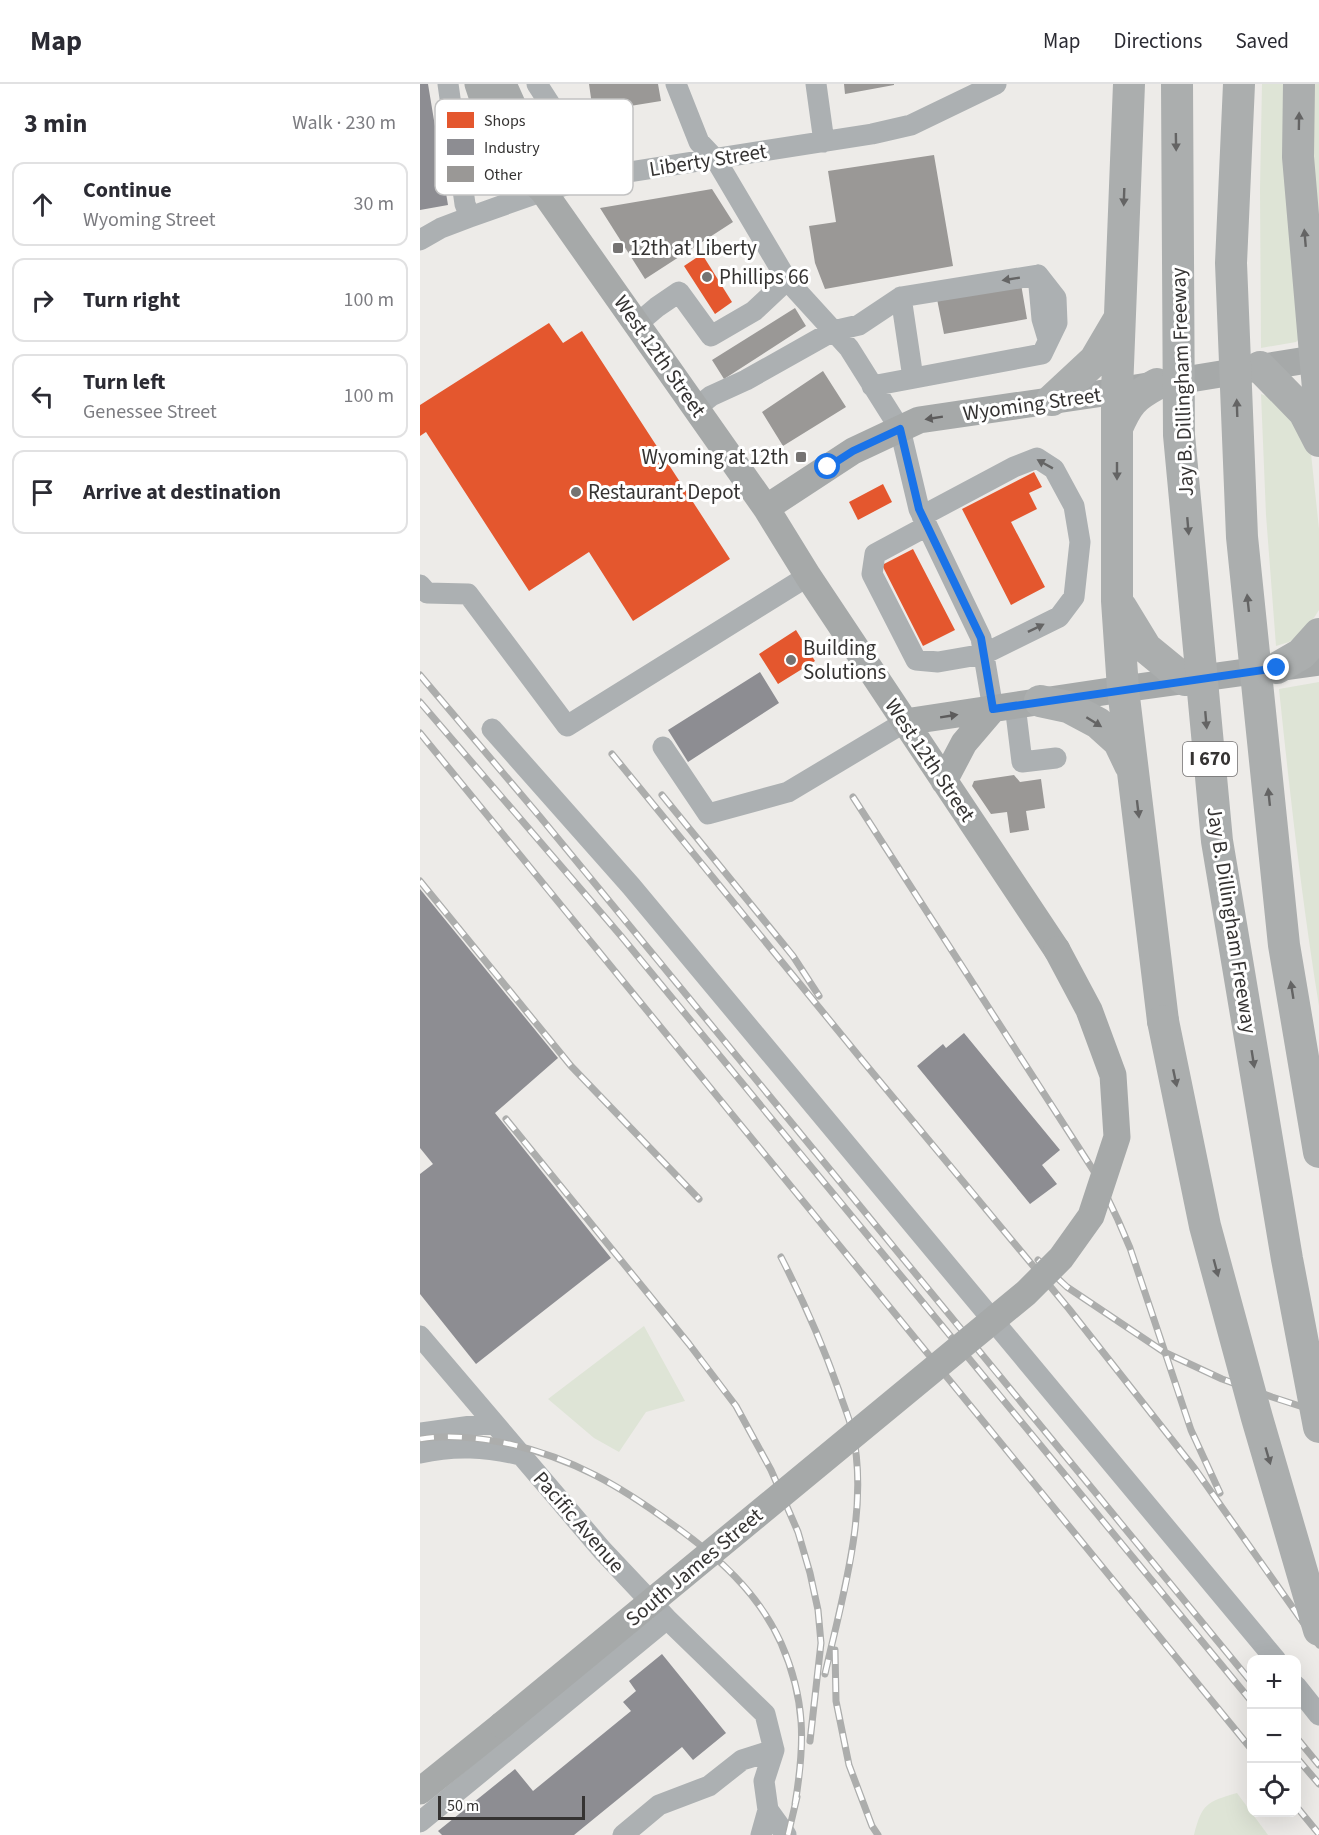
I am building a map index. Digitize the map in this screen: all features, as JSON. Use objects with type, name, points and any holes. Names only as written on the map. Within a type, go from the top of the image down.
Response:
[{"type":"highway","points":[[1129,84],[1117,391],[1117,601],[1123,689],[1163,1021],[1205,1226],[1257,1418],[1319,1630]]},
{"type":"highway","name":"Jay B. Dillingham Freeway","points":[[1177,84],[1179,435],[1217,841],[1287,1259],[1319,1427]]},
{"type":"highway","name":"I 670","points":[[1239,84],[1231,263],[1242,537],[1284,945],[1319,1152]]},
{"type":"highway","points":[[1299,84],[1298,158],[1314,299],[1319,400]]},
{"type":"highway","points":[[1052,400],[1095,360],[1119,318]]},
{"type":"highway","points":[[1260,367],[1304,412],[1319,441]]},
{"type":"highway","points":[[1117,428],[1126,409],[1139,394],[1157,384]]},
{"type":"highway","points":[[1117,601],[1146,648],[1185,680]]},
{"type":"highway","points":[[1277,668],[1301,654],[1319,634]]},
{"type":"highway","points":[[1016,705],[1068,707],[1098,723],[1119,742],[1133,772]]},
{"type":"main road","name":"West 12th Street","points":[[478,84],[483,99]]},
{"type":"main road","name":"West 12th Street","points":[[503,84],[510,99]]},
{"type":"main road","name":"West 12th Street","points":[[546,195],[766,508],[808,576],[1057,950],[1089,1010],[1113,1075],[1117,1137],[1091,1216],[1061,1258],[1026,1293],[967,1341]]},
{"type":"main road","name":"Wyoming Street","points":[[766,508],[853,451],[920,420],[1317,358]]},
{"type":"main road","points":[[905,722],[1319,662]]},
{"type":"main road","points":[[944,781],[964,743],[1016,705]]},
{"type":"main road","name":"South James Street","points":[[420,1791],[967,1341]]},
{"type":"street","points":[[448,84],[450,99]]},
{"type":"street","points":[[537,84],[547,99]]},
{"type":"street","points":[[676,84],[699,142],[716,160],[787,280],[849,348],[900,429],[919,509],[981,638],[984,654],[1016,705],[1022,762],[1056,758]]},
{"type":"street","points":[[816,84],[824,142]]},
{"type":"street","name":"Liberty Street","points":[[633,172],[872,134],[911,124],[996,84]]},
{"type":"street","points":[[464,195],[470,217]]},
{"type":"street","name":"Liberty Street","points":[[420,240],[441,228],[532,195]]},
{"type":"street","points":[[696,408],[711,396],[746,380],[833,331],[859,326],[901,297],[1038,275],[1056,298],[1057,322],[1042,354],[872,386]]},
{"type":"street","points":[[637,324],[679,292],[711,336],[754,310],[787,280]]},
{"type":"street","points":[[901,297],[913,378]]},
{"type":"street","points":[[1037,458],[1054,469],[1074,506],[1080,542],[1074,597],[1059,617],[984,654],[939,662],[916,660],[872,574],[875,554],[1014,466],[1037,458]]},
{"type":"street","points":[[420,585],[427,593],[468,594],[567,726],[808,576]]},
{"type":"street","points":[[663,747],[708,814],[788,792],[905,722]]},
{"type":"street","points":[[492,729],[638,895],[1273,1655]]},
{"type":"street","name":"Pacific Avenue","points":[[420,1336],[602,1550],[667,1619],[765,1714],[774,1750]]},
{"type":"street","points":[[420,1433],[493,1423]]},
{"type":"street","points":[[420,1453],[463,1447],[491,1448],[520,1455]]},
{"type":"street","points":[[420,1822],[667,1619]]},
{"type":"street","points":[[1301,1692],[1319,1715]]},
{"type":"street","points":[[761,1835],[768,1810],[764,1781],[774,1750]]},
{"type":"street","points":[[623,1835],[659,1805],[709,1786],[742,1760],[774,1750]]},
{"type":"street","points":[[768,1810],[786,1835]]},
{"type":"shaded area","points":[[1262,84],[1288,84],[1301,337],[1296,342],[1261,348],[1260,189]]},
{"type":"shaded area","points":[[1312,84],[1319,84],[1319,260],[1313,167]]},
{"type":"shaded area","points":[[1261,394],[1280,401],[1310,444],[1319,529],[1319,610],[1298,636],[1276,646],[1266,515]]},
{"type":"shaded area","points":[[1319,682],[1319,1006],[1297,848],[1279,689]]},
{"type":"shaded area","points":[[644,1326],[685,1401],[646,1412],[619,1452],[594,1438],[548,1399]]},
{"type":"shaded area","points":[[1237,1793],[1247,1807],[1247,1817],[1255,1817],[1268,1835],[1194,1835],[1203,1810],[1207,1805]]},
{"type":"building: Shops","points":[[702,254],[732,302],[715,314],[684,266]]},
{"type":"building: Shops","name":"Restaurant Depot","points":[[549,323],[563,343],[582,331],[730,559],[633,621],[589,552],[529,591],[426,432],[420,436],[420,405]]},
{"type":"building: Shops","points":[[1034,472],[1042,487],[1029,493],[1037,509],[1011,522],[1045,587],[1011,605],[962,509]]},
{"type":"building: Shops","points":[[883,484],[892,502],[858,520],[849,502]]},
{"type":"building: Shops","points":[[913,549],[955,630],[923,646],[882,565]]},
{"type":"building: Shops","points":[[796,630],[815,661],[778,684],[759,654]]},
{"type":"building: Industry","points":[[420,84],[428,84],[435,126],[435,195],[446,195],[448,205],[420,210]]},
{"type":"building: Industry","points":[[760,672],[779,703],[688,762],[668,730]]},
{"type":"building: Industry","points":[[420,889],[558,1058],[495,1113],[611,1258],[476,1364],[420,1294],[420,1174],[433,1164],[420,1148]]},
{"type":"building: Industry","points":[[964,1033],[1060,1150],[1042,1165],[1057,1184],[1030,1204],[917,1066],[943,1044],[946,1048]]},
{"type":"building: Industry","points":[[662,1654],[726,1733],[693,1760],[682,1747],[574,1835],[442,1835],[438,1831],[515,1769],[533,1791],[631,1711],[623,1702],[636,1691],[629,1681]]},
{"type":"building: Other","points":[[589,84],[658,84],[661,101],[633,106],[633,99],[591,99]]},
{"type":"building: Other","points":[[844,84],[894,84],[894,85],[845,94]]},
{"type":"building: Other","points":[[934,155],[953,266],[825,289],[815,263],[809,226],[836,222],[828,171]]},
{"type":"building: Other","points":[[712,189],[733,222],[645,279],[600,208]]},
{"type":"building: Other","points":[[1021,284],[1027,319],[944,334],[937,299]]},
{"type":"building: Other","points":[[795,308],[806,326],[724,379],[712,360]]},
{"type":"building: Other","points":[[823,371],[846,407],[783,446],[762,412]]},
{"type":"building: Other","points":[[1014,775],[1020,782],[1041,779],[1045,808],[1026,811],[1029,830],[1010,833],[1007,812],[991,814],[972,786],[974,781]]},
{"type":"railway","points":[[420,675],[541,818],[1247,1677]]},
{"type":"railway","points":[[420,702],[621,936],[1247,1696]]},
{"type":"railway","points":[[420,733],[1247,1744]]},
{"type":"railway","points":[[612,754],[1069,1309],[1195,1469],[1319,1645]]},
{"type":"railway","points":[[662,795],[793,956],[819,996]]},
{"type":"railway","points":[[853,797],[1097,1176],[1130,1248],[1191,1430],[1220,1493]]},
{"type":"railway","points":[[420,881],[571,1066],[699,1199]]},
{"type":"railway","points":[[506,1119],[689,1344],[736,1406],[771,1470],[798,1532],[818,1610],[821,1643],[810,1741]]},
{"type":"railway","points":[[781,1257],[833,1374],[851,1425],[857,1459],[858,1490],[852,1552],[825,1674]]},
{"type":"railway","points":[[1038,1260],[1067,1287],[1164,1352],[1222,1379],[1306,1408],[1319,1410]]},
{"type":"railway","points":[[420,1439],[476,1438],[533,1450],[576,1466],[596,1475],[653,1510],[689,1536],[735,1576],[761,1607],[772,1625],[781,1643],[795,1684],[802,1742],[795,1804]]},
{"type":"railway","points":[[835,1650],[836,1701],[849,1765],[872,1826],[878,1835]]},
{"type":"railway","points":[[1301,1743],[1319,1765]]},
{"type":"railway","points":[[1301,1763],[1319,1784]]},
{"type":"railway","points":[[788,1835],[797,1797]]},
{"type":"railway","points":[[1301,1812],[1319,1834]]},
{"type":"place","name":"12th at Liberty","points":[[618,248]]},
{"type":"place","name":"Phillips 66","points":[[707,277]]},
{"type":"place","name":"Wyoming at 12th","points":[[801,457]]},
{"type":"place","name":"Restaurant Depot","points":[[576,492]]},
{"type":"place","name":"Building Solutions","points":[[791,660]]},
{"type":"route","points":[[828,467],[853,451],[900,429],[919,509],[981,638],[993,709],[1277,668]]}]
